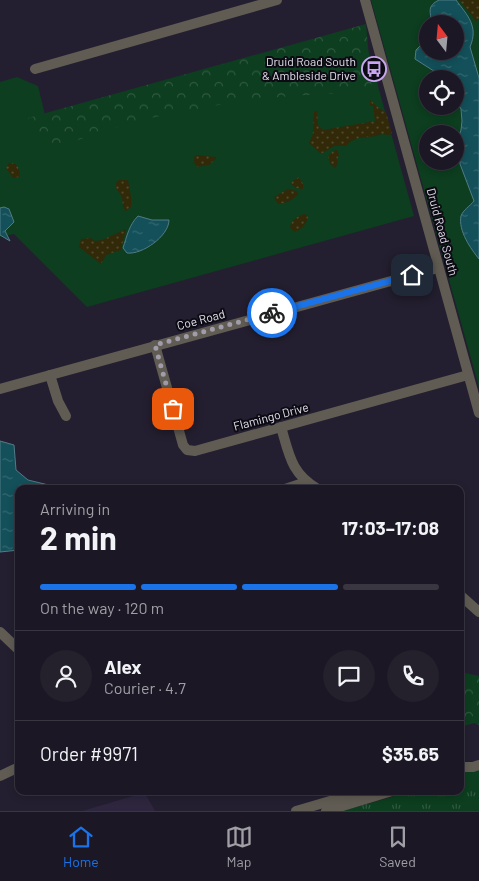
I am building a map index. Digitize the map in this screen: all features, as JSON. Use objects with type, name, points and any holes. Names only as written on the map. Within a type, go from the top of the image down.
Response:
[{"type":"street","points":[[35,68],[277,0]]},
{"type":"street","name":"Druid Road South","points":[[365,0],[479,413]]},
{"type":"street","name":"Coe Road","points":[[0,389],[438,268]]},
{"type":"street","name":"Flamingo Drive","points":[[155,345],[182,445],[188,450],[195,451],[468,375]]},
{"type":"street","points":[[50,375],[58,401],[66,416]]},
{"type":"street","points":[[281,427],[292,466],[311,485]]},
{"type":"street","points":[[297,485],[306,482]]},
{"type":"street","points":[[464,599],[479,612]]},
{"type":"street","points":[[0,632],[15,646]]},
{"type":"street","points":[[464,767],[479,765]]},
{"type":"street","points":[[0,776],[15,769]]},
{"type":"street","points":[[296,811],[350,795]]},
{"type":"street","points":[[326,811],[379,795]]},
{"type":"shaded area","points":[[137,795],[146,795],[155,811],[82,811]]},
{"type":"green space","points":[[371,0],[479,0],[479,387]]},
{"type":"green space","points":[[366,24],[372,91],[242,101],[142,120],[73,141],[50,144],[38,144],[28,118]]},
{"type":"green space","points":[[362,28],[414,216],[87,307],[14,234],[0,237],[0,82],[17,77],[38,86],[46,119]]},
{"type":"green space","points":[[464,672],[479,676],[479,725],[474,723],[464,726]]},
{"type":"green space","points":[[479,770],[479,811],[342,811],[394,795],[464,795],[464,771]]},
{"type":"sand","points":[[459,0],[479,0],[479,18],[477,21],[474,20]]},
{"type":"sand","points":[[370,100],[386,112],[392,134],[355,139],[346,146],[334,146],[321,154],[309,143],[313,131],[314,112],[317,111],[318,125],[323,130],[375,121],[373,106],[370,106]]},
{"type":"sand","points":[[337,150],[339,154],[338,164],[335,168],[330,164],[328,156]]},
{"type":"sand","points":[[197,155],[216,157],[216,159],[209,165],[197,167],[194,157]]},
{"type":"sand","points":[[9,163],[14,163],[18,167],[19,177],[13,178],[6,168]]},
{"type":"sand","points":[[299,177],[303,184],[303,189],[296,188],[290,183]]},
{"type":"sand","points":[[119,180],[128,180],[131,207],[126,211],[123,207],[122,197],[116,188],[116,183]]},
{"type":"sand","points":[[288,189],[297,191],[298,195],[288,202],[278,204],[274,197]]},
{"type":"sand","points":[[305,214],[308,216],[308,219],[305,224],[294,232],[290,227],[292,222]]},
{"type":"sand","points":[[126,229],[121,250],[106,255],[101,264],[79,247],[81,239],[102,240]]},
{"type":"water","points":[[439,0],[456,0],[468,16],[472,27],[473,33],[470,47],[479,78],[479,259],[472,250],[461,228],[461,216],[474,201],[462,170],[464,170],[464,125],[462,125],[462,115],[464,115],[464,70],[432,70],[415,59],[416,50],[419,47],[419,60],[464,60],[464,15],[430,15],[431,7]]},
{"type":"water","points":[[0,208],[9,209],[14,222],[5,231],[10,241],[0,235]]},
{"type":"water","points":[[138,216],[152,220],[169,220],[168,226],[160,238],[147,248],[127,253],[123,248],[130,227]]},
{"type":"water","points":[[0,441],[14,445],[16,470],[28,480],[49,485],[15,485],[15,550],[0,552]]},
{"type":"way so far","points":[[173,409],[155,345],[272,313]]},
{"type":"place","name":"Druid Road South & Ambleside Drive","points":[[374,69]]},
{"type":"route","points":[[272,313],[412,275]]}]
